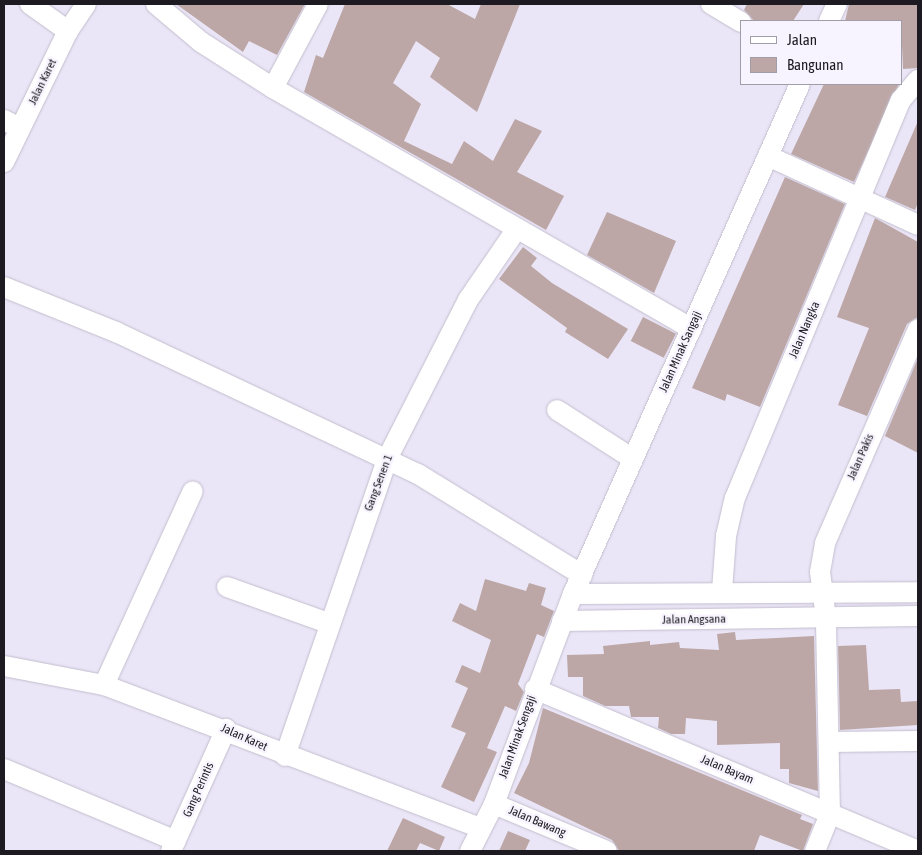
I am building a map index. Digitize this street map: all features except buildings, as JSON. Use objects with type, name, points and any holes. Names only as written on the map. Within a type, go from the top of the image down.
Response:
[{"type":"street","points":[[30,4],[68,31]]},
{"type":"street","name":"Jalan Karet","points":[[4,162],[12,124],[86,4]]},
{"type":"street","points":[[156,4],[201,42],[273,88],[516,230],[692,328]]},
{"type":"street","points":[[273,88],[318,4]]},
{"type":"street","points":[[711,4],[740,21]]},
{"type":"street","points":[[829,20],[837,4]]},
{"type":"street","name":"Jalan Nangka","points":[[722,591],[726,536],[735,498],[901,100],[918,80]]},
{"type":"street","name":"Jalan Minak Sangaji","points":[[562,621],[800,85]]},
{"type":"street","points":[[768,156],[918,225]]},
{"type":"street","name":"Gang Senen 1","points":[[285,756],[328,623],[387,459],[468,300],[516,230]]},
{"type":"street","points":[[4,287],[116,332],[387,459],[582,575]]},
{"type":"street","name":"Jalan Pakis","points":[[826,618],[821,589],[826,544],[918,329]]},
{"type":"street","points":[[557,410],[633,459]]},
{"type":"street","points":[[104,685],[193,491]]},
{"type":"street","points":[[227,587],[328,623]]},
{"type":"street","points":[[573,594],[821,589],[918,592]]},
{"type":"street","name":"Jalan Angsana","points":[[562,621],[918,616]]},
{"type":"street","points":[[815,851],[830,814],[826,618]]},
{"type":"street","name":"Jalan Minak Sengaji","points":[[470,851],[480,828],[494,804],[535,689],[562,621]]},
{"type":"street","name":"Jalan Karet","points":[[4,666],[104,685],[226,729],[285,756],[480,828]]},
{"type":"street","name":"Jalan Bayam","points":[[535,689],[918,851]]},
{"type":"street","name":"Gang Perintis","points":[[174,846],[226,729]]},
{"type":"street","points":[[829,742],[918,741]]},
{"type":"street","points":[[4,769],[174,846]]},
{"type":"street","name":"Jalan Bawang","points":[[494,804],[607,851]]}]
